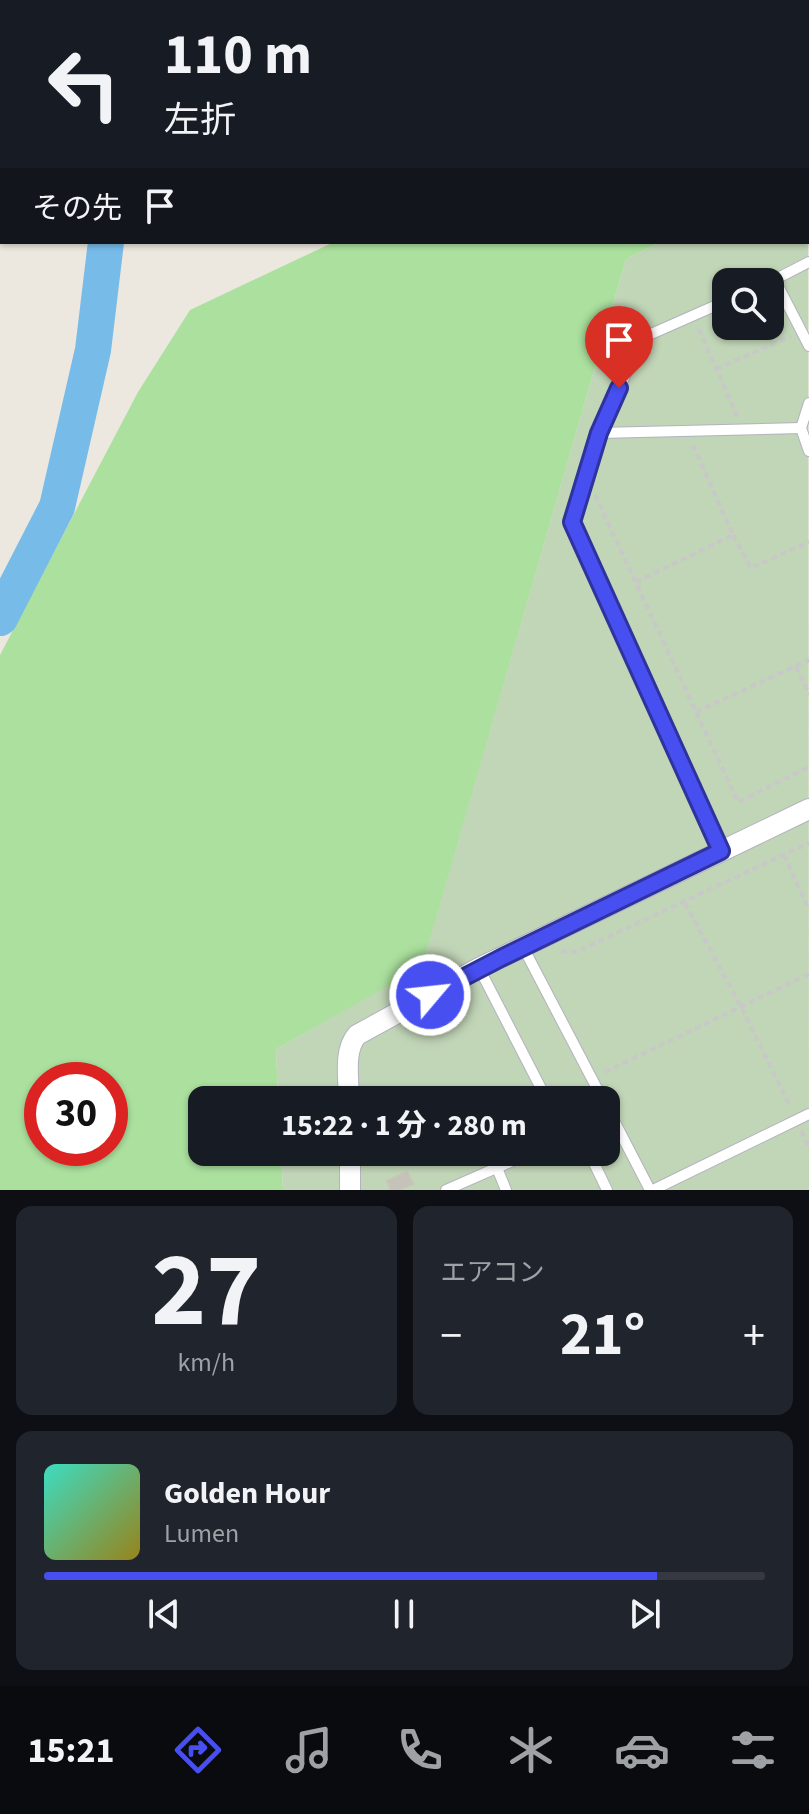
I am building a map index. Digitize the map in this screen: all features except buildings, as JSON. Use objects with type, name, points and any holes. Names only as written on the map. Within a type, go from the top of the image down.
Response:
[{"type":"street","points":[[349,1086],[349,1050],[357,1035],[479,968],[809,809]]},
{"type":"street","points":[[350,1166],[350,1190]]},
{"type":"lane","points":[[784,275],[809,262]]},
{"type":"lane","points":[[784,301],[809,346]]},
{"type":"lane","points":[[712,307],[642,338],[599,433],[572,522],[721,851]]},
{"type":"lane","points":[[809,403],[801,428],[809,451]]},
{"type":"lane","points":[[599,433],[801,428]]},
{"type":"lane","points":[[523,947],[596,1086]]},
{"type":"lane","points":[[479,968],[540,1086]]},
{"type":"lane","points":[[620,1131],[651,1190],[809,1114]]},
{"type":"lane","points":[[446,1190],[502,1166]]},
{"type":"lane","points":[[595,1166],[607,1190]]},
{"type":"lane","points":[[497,1168],[506,1190]]},
{"type":"path","points":[[693,316],[743,430]]},
{"type":"path","points":[[716,369],[801,332]]},
{"type":"path","points":[[686,431],[751,568],[809,542]]},
{"type":"path","points":[[586,476],[738,802],[809,767]]},
{"type":"path","points":[[636,582],[733,535]]},
{"type":"path","points":[[696,712],[809,660]]},
{"type":"path","points":[[796,666],[809,695]]},
{"type":"path","points":[[523,947],[576,952],[809,843]]},
{"type":"path","points":[[784,855],[809,910]]},
{"type":"path","points":[[684,902],[741,1007],[809,1147]]},
{"type":"path","points":[[592,1079],[809,974]]},
{"type":"green space","points":[[330,244],[657,244],[626,259],[422,968],[276,1049],[277,1086],[188,1086],[188,1166],[282,1166],[283,1190],[0,1190],[0,655],[138,392],[190,310]]},
{"type":"green space","points":[[657,244],[808,244],[809,1190],[283,1190],[282,1166],[620,1166],[620,1086],[277,1086],[276,1049],[422,967],[626,259]]},
{"type":"waterway","points":[[0,618],[57,507],[93,350],[106,244]]},
{"type":"route","points":[[430,995],[721,851],[572,522],[599,433],[619,388]]}]
